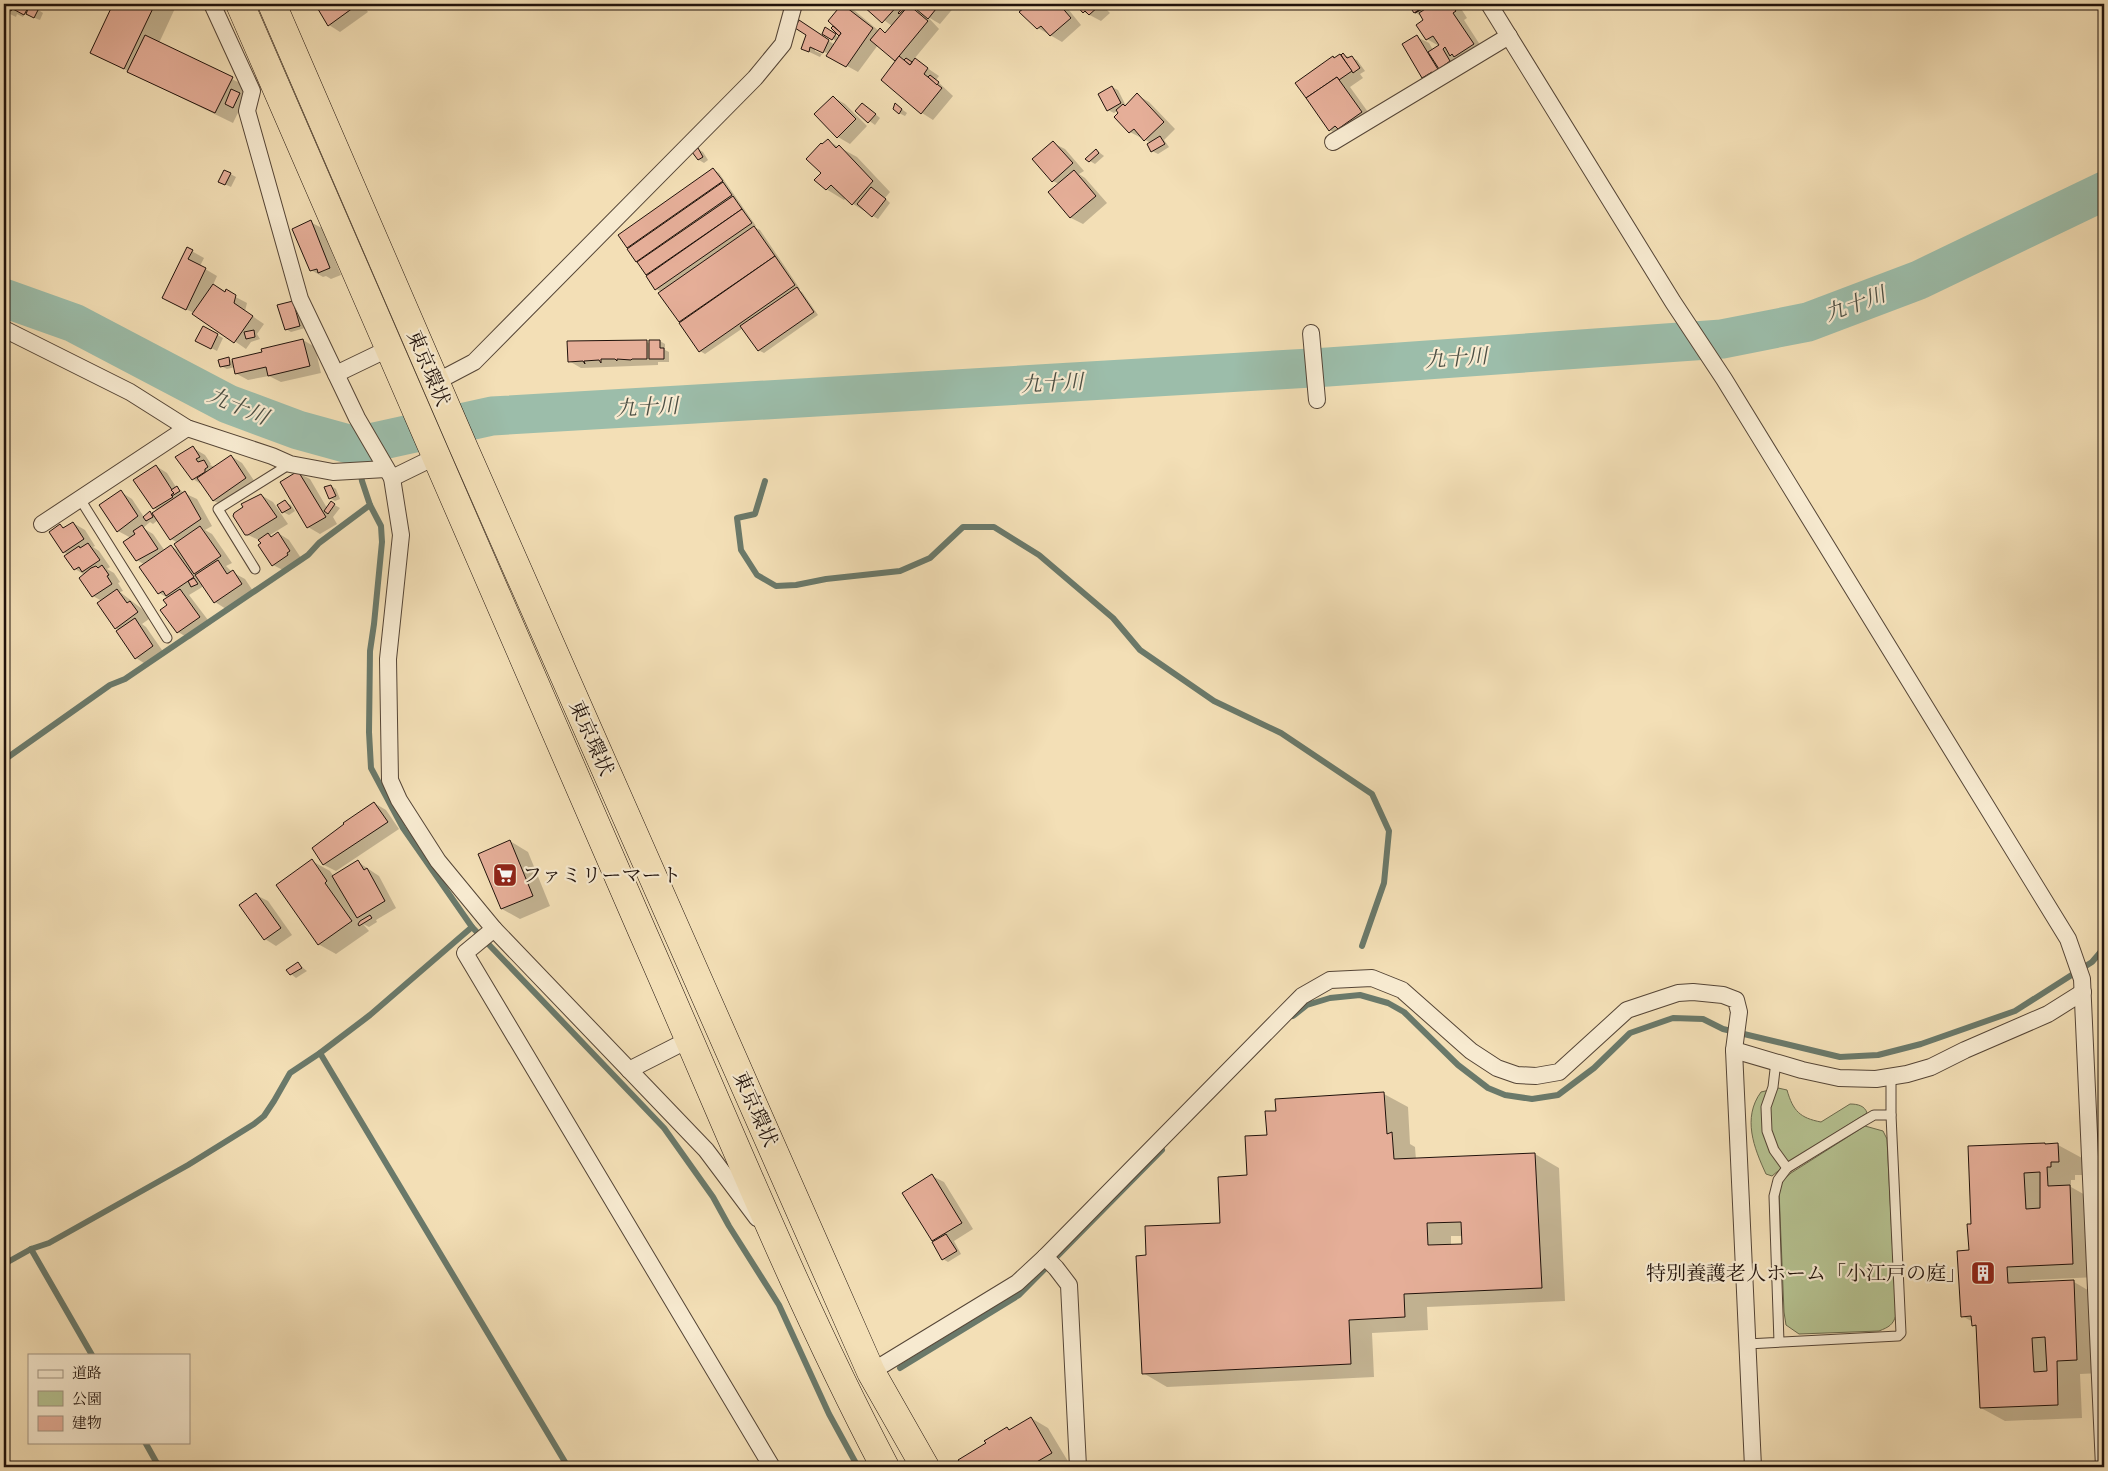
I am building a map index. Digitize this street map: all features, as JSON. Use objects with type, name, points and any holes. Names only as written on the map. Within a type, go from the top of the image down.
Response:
[{"type":"highway","name":"東京環状","points":[[240,4],[390,348],[435,457],[780,1248],[850,1401],[885,1467]]},
{"type":"highway","name":"東京環状","points":[[272,4],[463,446],[872,1372],[925,1467]]},
{"type":"street","points":[[212,4],[252,91]]},
{"type":"street","points":[[436,382],[474,362],[754,78],[783,44],[794,4]]},
{"type":"street","points":[[1489,4],[1717,369],[2068,939],[2082,986],[2104,1467]]},
{"type":"street","points":[[1334,142],[1509,36]]},
{"type":"street","points":[[267,66],[252,91],[247,111],[300,299],[357,418],[389,474],[401,535],[388,659],[390,780],[399,800],[438,861],[494,929],[706,1150],[780,1248]]},
{"type":"street","points":[[4,329],[130,392],[187,428],[272,456],[290,464],[333,472],[389,474],[435,457]]},
{"type":"street","points":[[1311,333],[1317,400]]},
{"type":"street","points":[[336,374],[390,348]]},
{"type":"street","points":[[42,524],[187,428]]},
{"type":"street","points":[[494,929],[466,953],[772,1467]]},
{"type":"street","points":[[872,1372],[1051,1263],[1302,996],[1330,980],[1372,978],[1402,990],[1470,1051],[1497,1068],[1516,1075],[1536,1076],[1559,1072],[1628,1010],[1672,995],[1693,992],[1723,995],[1736,1000],[1739,1012],[1734,1047],[1753,1467]]},
{"type":"street","points":[[1734,1047],[1802,1070],[1839,1078],[1876,1079],[1891,1077],[1931,1067],[2048,1014],[2082,986]]},
{"type":"street","points":[[629,1070],[690,1039]]},
{"type":"street","points":[[1051,1263],[1069,1285],[1078,1467]]},
{"type":"lane","points":[[255,569],[218,509],[290,464]]},
{"type":"lane","points":[[80,498],[167,638]]},
{"type":"lane","points":[[1776,1061],[1773,1087],[1766,1108],[1767,1131],[1774,1150],[1787,1168]]},
{"type":"lane","points":[[1747,1344],[1898,1336],[1901,1333],[1891,1077]]},
{"type":"lane","points":[[1779,1342],[1774,1196],[1778,1180],[1787,1168],[1874,1115],[1891,1115]]},
{"type":"green space","points":[[1778,1088],[1787,1090],[1795,1108],[1803,1116],[1821,1122],[1850,1104],[1861,1106],[1867,1113],[1789,1162],[1772,1176],[1766,1174],[1757,1154],[1751,1123],[1755,1102],[1761,1092]]},
{"type":"green space","points":[[1865,1126],[1883,1131],[1887,1139],[1896,1315],[1890,1325],[1879,1331],[1799,1334],[1786,1325],[1784,1312],[1779,1190],[1783,1180],[1791,1173]]},
{"type":"building","points":[[4,4],[15,4],[11,11],[5,8],[4,11]]},
{"type":"building","points":[[16,4],[30,4],[24,15],[13,9]]},
{"type":"building","points":[[30,4],[39,8],[34,18],[26,14]]},
{"type":"building","points":[[113,4],[155,4],[124,69],[90,53]]},
{"type":"building","points":[[315,4],[356,4],[357,5],[328,26]]},
{"type":"building","points":[[842,4],[873,28],[846,67],[826,56],[841,33],[828,21]]},
{"type":"building","points":[[864,4],[899,4],[882,23],[863,6]]},
{"type":"building","points":[[906,4],[909,5],[899,14],[898,13]]},
{"type":"building","points":[[910,4],[940,4],[928,19]]},
{"type":"building","points":[[1010,4],[1023,4],[1016,10]]},
{"type":"building","points":[[1029,4],[1059,4],[1071,18],[1050,36],[1041,26],[1037,29],[1019,12]]},
{"type":"building","points":[[1075,4],[1097,4],[1099,6],[1089,15],[1085,11],[1083,13]]},
{"type":"building","points":[[1408,4],[1428,4],[1414,13]]},
{"type":"building","points":[[1428,4],[1432,4],[1415,13]]},
{"type":"building","points":[[1433,4],[1451,4],[1456,11],[1453,13],[1474,44],[1454,57],[1452,54],[1450,56],[1445,47],[1443,49],[1450,61],[1439,69],[1428,52],[1439,45],[1433,36],[1426,40],[1416,25],[1423,20],[1419,13]]},
{"type":"building","points":[[909,5],[928,21],[895,61],[870,40],[880,28],[885,33]]},
{"type":"building","points":[[799,20],[829,40],[823,53],[810,47],[809,52],[801,49],[806,35],[795,28]]},
{"type":"building","points":[[833,26],[841,33],[839,36],[831,28]]},
{"type":"building","points":[[825,27],[836,34],[832,40],[822,34]]},
{"type":"building","points":[[145,35],[233,77],[215,113],[127,72]]},
{"type":"building","points":[[1417,35],[1439,71],[1434,74],[1432,72],[1422,78],[1402,44]]},
{"type":"building","points":[[1343,53],[1347,58],[1352,56],[1360,68],[1353,73],[1341,55]]},
{"type":"building","points":[[1340,54],[1352,71],[1339,80],[1337,77],[1306,98],[1295,83],[1333,56],[1334,58]]},
{"type":"building","points":[[899,56],[910,65],[915,58],[928,68],[924,74],[942,88],[921,114],[881,80]]},
{"type":"building","points":[[906,58],[912,62],[910,65],[904,60]]},
{"type":"building","points":[[930,75],[939,82],[937,85],[928,77]]},
{"type":"building","points":[[1337,77],[1362,112],[1338,129],[1335,126],[1329,131],[1306,98]]},
{"type":"building","points":[[1112,86],[1121,103],[1107,111],[1098,94]]},
{"type":"building","points":[[231,89],[240,93],[233,108],[225,104]]},
{"type":"building","points":[[1137,93],[1164,122],[1144,141],[1134,129],[1129,133],[1114,117],[1118,113],[1116,110],[1123,104],[1125,106]]},
{"type":"building","points":[[833,96],[856,119],[837,138],[814,114]]},
{"type":"building","points":[[862,103],[876,114],[868,123],[855,111]]},
{"type":"building","points":[[895,103],[902,109],[899,114],[893,109]]},
{"type":"building","points":[[1160,136],[1165,144],[1151,152],[1147,144]]},
{"type":"building","points":[[828,139],[836,148],[839,145],[873,181],[852,205],[831,185],[826,190],[814,180],[821,173],[806,159],[821,143]]},
{"type":"building","points":[[1053,141],[1073,163],[1052,182],[1032,159]]},
{"type":"building","points":[[698,148],[703,157],[698,160],[692,152]]},
{"type":"building","points":[[1096,149],[1099,153],[1089,162],[1085,159]]},
{"type":"building","points":[[713,168],[723,181],[627,248],[618,235]]},
{"type":"building","points":[[224,170],[231,173],[225,185],[218,182]]},
{"type":"building","points":[[1074,170],[1096,196],[1070,218],[1048,192]]},
{"type":"building","points":[[723,182],[732,195],[636,262],[627,249]]},
{"type":"building","points":[[871,187],[886,199],[872,217],[857,204]]},
{"type":"building","points":[[733,196],[742,209],[646,275],[637,262]]},
{"type":"building","points":[[742,209],[752,223],[655,290],[646,276]]},
{"type":"building","points":[[311,220],[330,268],[318,273],[317,269],[310,271],[292,229]]},
{"type":"building","points":[[754,226],[775,256],[679,322],[658,293]]},
{"type":"building","points":[[187,247],[193,250],[188,259],[206,268],[186,310],[162,298]]},
{"type":"building","points":[[775,256],[795,285],[699,352],[679,323]]},
{"type":"building","points":[[213,284],[225,292],[226,289],[236,295],[234,303],[253,316],[234,343],[192,314]]},
{"type":"building","points":[[797,287],[814,312],[758,351],[740,326]]},
{"type":"building","points":[[293,301],[300,326],[285,330],[277,305]]},
{"type":"building","points":[[203,326],[218,334],[211,349],[195,341]]},
{"type":"building","points":[[254,330],[255,337],[246,339],[244,332]]},
{"type":"building","points":[[303,339],[310,366],[268,376],[266,367],[235,374],[232,359],[262,352],[261,349]]},
{"type":"building","points":[[647,340],[647,359],[617,359],[617,361],[615,359],[601,359],[601,363],[599,360],[584,361],[585,364],[583,361],[568,362],[567,341]]},
{"type":"building","points":[[649,340],[660,340],[660,348],[664,348],[664,359],[649,359]]},
{"type":"building","points":[[229,357],[230,365],[220,367],[218,360]]},
{"type":"building","points":[[193,446],[200,457],[196,459],[198,462],[204,460],[208,467],[205,469],[205,472],[192,480],[175,457]]},
{"type":"building","points":[[231,455],[246,478],[213,501],[197,478]]},
{"type":"building","points":[[156,465],[174,493],[171,495],[173,497],[153,509],[133,480]]},
{"type":"building","points":[[298,471],[326,517],[307,528],[280,482]]},
{"type":"building","points":[[331,485],[336,496],[329,499],[324,487]]},
{"type":"building","points":[[177,486],[180,491],[172,496],[174,493],[171,490]]},
{"type":"building","points":[[121,490],[138,516],[117,532],[99,505]]},
{"type":"building","points":[[185,491],[201,519],[170,540],[152,513]]},
{"type":"building","points":[[261,494],[277,517],[245,535],[233,516],[234,513],[243,507],[241,504]]},
{"type":"building","points":[[285,500],[291,508],[282,513],[277,505]]},
{"type":"building","points":[[331,501],[335,504],[328,514],[324,511]]},
{"type":"building","points":[[150,511],[153,517],[146,521],[143,517]]},
{"type":"building","points":[[73,522],[84,539],[63,553],[49,532],[60,524],[63,528]]},
{"type":"building","points":[[142,525],[158,549],[136,561],[123,542],[135,534],[133,531]]},
{"type":"building","points":[[200,526],[221,556],[194,574],[174,544]]},
{"type":"building","points":[[278,532],[290,551],[287,553],[288,555],[272,566],[258,545],[261,543],[258,540],[268,533],[271,537]]},
{"type":"building","points":[[88,543],[100,560],[82,572],[79,567],[74,570],[64,556],[79,546],[80,548]]},
{"type":"building","points":[[171,545],[194,577],[166,596],[163,591],[158,594],[139,567]]},
{"type":"building","points":[[218,560],[227,574],[233,570],[242,584],[214,603],[195,575]]},
{"type":"building","points":[[102,565],[109,575],[107,576],[112,584],[92,597],[79,578],[91,568],[96,566],[98,568]]},
{"type":"building","points":[[194,578],[198,584],[191,587],[188,581]]},
{"type":"building","points":[[117,589],[127,603],[130,601],[138,612],[115,629],[97,603]]},
{"type":"building","points":[[180,589],[200,617],[177,633],[160,610],[167,605],[163,600]]},
{"type":"building","points":[[135,618],[153,646],[135,659],[116,631]]},
{"type":"building","points":[[374,802],[388,822],[323,865],[312,848],[343,823]]},
{"type":"building","name":"ファミリーマート","points":[[510,840],[533,896],[501,909],[478,854]]},
{"type":"building","points":[[312,859],[327,881],[325,883],[352,921],[318,945],[276,885]]},
{"type":"building","points":[[358,860],[364,870],[367,868],[385,901],[357,918],[332,876]]},
{"type":"building","points":[[256,893],[281,928],[264,940],[239,905]]},
{"type":"building","points":[[370,915],[372,918],[359,926],[360,921]]},
{"type":"building","points":[[298,962],[302,968],[290,975],[286,970]]},
{"type":"building","points":[[1384,1092],[1387,1134],[1392,1132],[1394,1159],[1535,1153],[1542,1288],[1404,1294],[1405,1317],[1349,1320],[1351,1364],[1142,1374],[1136,1256],[1146,1255],[1145,1226],[1220,1223],[1218,1177],[1247,1175],[1245,1136],[1267,1135],[1265,1111],[1276,1111],[1275,1099]],"holes":[[[1461,1222],[1462,1244],[1428,1245],[1427,1223]]]},
{"type":"building","name":"特別養護老人ホーム「小江戸の庭」","points":[[2058,1143],[2059,1162],[2051,1162],[2051,1167],[2047,1167],[2048,1186],[2070,1185],[2073,1264],[2007,1267],[2008,1283],[2074,1280],[2077,1360],[2057,1361],[2058,1405],[1980,1408],[1976,1325],[1972,1326],[1971,1316],[1961,1317],[1957,1251],[1969,1250],[1967,1224],[1971,1224],[1968,1146]],"holes":[[[2040,1172],[2040,1208],[2026,1209],[2024,1173]],[[2045,1337],[2047,1371],[2034,1372],[2032,1338]]]},
{"type":"building","points":[[932,1174],[962,1223],[932,1241],[902,1193]]},
{"type":"building","points":[[946,1234],[957,1251],[942,1260],[932,1242]]},
{"type":"building","points":[[1031,1417],[1052,1453],[1028,1467],[963,1467],[958,1460],[986,1443],[984,1441],[1007,1427],[1009,1430]]},
{"type":"waterway","name":"九十川","points":[[4,298],[74,323],[228,404],[298,430],[356,446],[492,416],[1328,367],[1722,339],[1808,322],[1919,280],[2104,191]]},
{"type":"waterway","points":[[4,760],[110,685],[125,679],[308,555],[319,543],[370,505],[362,481],[356,446]]},
{"type":"waterway","points":[[765,481],[755,514],[737,518],[741,550],[757,575],[776,586],[900,571],[930,558],[963,527],[994,527],[1039,555],[1113,618],[1140,650],[1214,701],[1281,733],[1372,794],[1389,831],[1384,883],[1362,946]]},
{"type":"waterway","points":[[370,505],[381,526],[382,542],[370,651],[369,732],[371,768],[403,828],[472,927],[664,1128],[713,1197],[779,1305],[829,1414],[858,1467]]},
{"type":"waterway","points":[[4,1266],[31,1249],[49,1243],[188,1165],[254,1124],[264,1116],[290,1073],[370,1015],[472,927]]},
{"type":"waterway","points":[[1293,1016],[1307,1005],[1330,998],[1360,995],[1388,1003],[1404,1012],[1458,1065],[1488,1088],[1505,1095],[1532,1099],[1558,1095],[1594,1068],[1630,1033],[1673,1018],[1703,1019],[1723,1029],[1840,1057],[1878,1055],[1921,1044],[2015,1011],[2092,962],[2104,948]]},
{"type":"waterway","points":[[320,1053],[568,1467]]},
{"type":"waterway","points":[[900,1368],[1019,1295],[1162,1150]]},
{"type":"waterway","points":[[31,1249],[91,1354]]},
{"type":"waterway","points":[[146,1444],[159,1467]]},
{"type":"place","name":"ファミリーマート","points":[[505,875]]},
{"type":"place","name":"特別養護老人ホーム「小江戸の庭」","points":[[1983,1273]]}]
